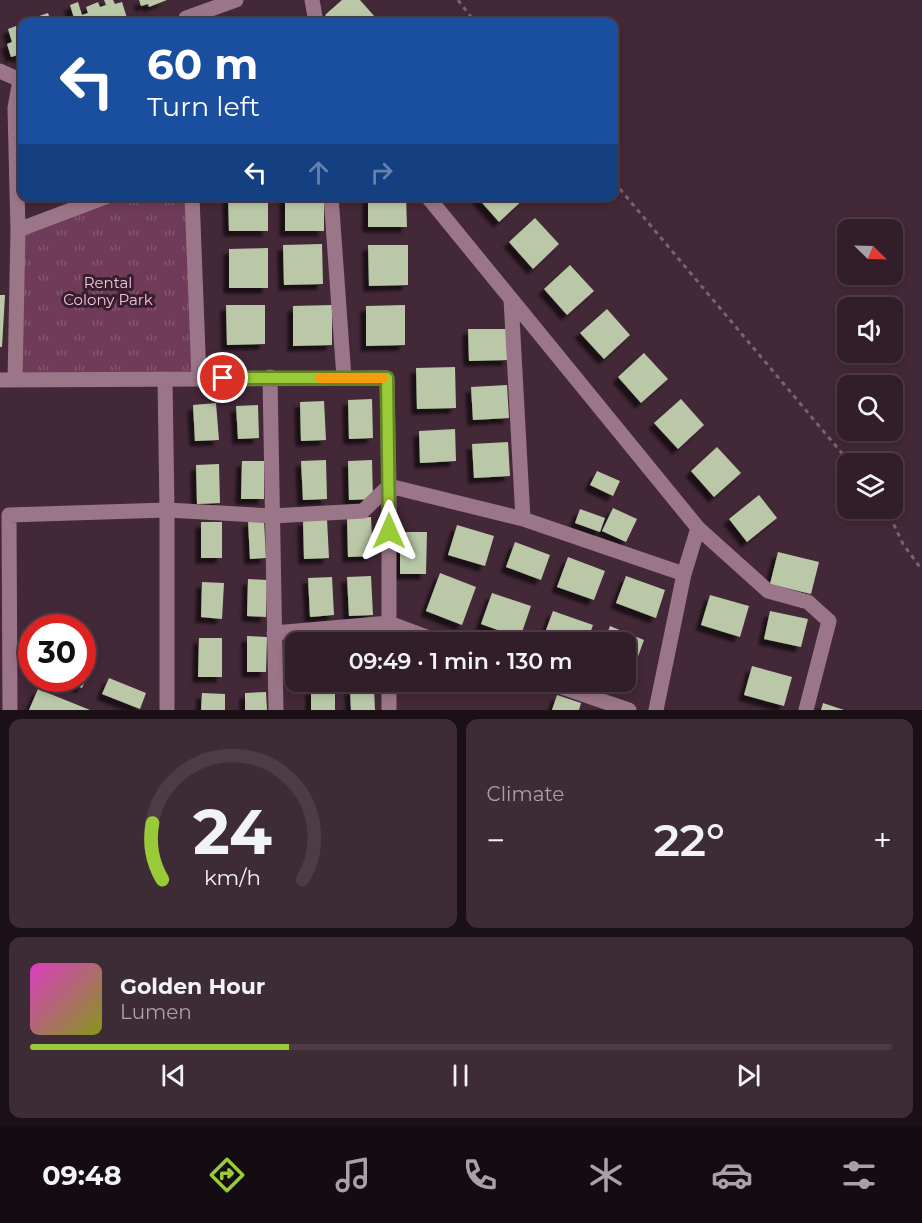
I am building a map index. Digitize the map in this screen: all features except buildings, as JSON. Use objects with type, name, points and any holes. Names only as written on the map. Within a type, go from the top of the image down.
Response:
[{"type":"street","points":[[189,18],[236,0]]},
{"type":"street","points":[[312,0],[315,18]]},
{"type":"street","points":[[0,71],[18,78]]},
{"type":"street","points":[[18,94],[15,108],[18,230],[8,380],[387,378],[388,632]]},
{"type":"street","points":[[18,230],[95,201]]},
{"type":"street","points":[[192,201],[199,378]]},
{"type":"street","points":[[332,201],[344,378]]},
{"type":"street","points":[[431,201],[698,528],[768,591],[808,602],[829,621],[806,710]]},
{"type":"street","points":[[511,299],[523,519]]},
{"type":"street","points":[[270,377],[276,710]]},
{"type":"street","points":[[165,379],[167,710]]},
{"type":"street","points":[[389,486],[523,519],[684,574]]},
{"type":"street","points":[[10,710],[5,515],[167,510],[272,516],[363,511],[389,486]]},
{"type":"street","points":[[656,710],[684,574],[698,528]]},
{"type":"street","points":[[274,633],[388,623],[413,632]]},
{"type":"street","points":[[389,692],[389,710]]},
{"type":"street","points":[[564,692],[586,704],[629,710]]},
{"type":"path","points":[[458,0],[472,18]]},
{"type":"path","points":[[618,187],[842,453]]},
{"type":"path","points":[[891,519],[903,544],[922,570]]},
{"type":"green space","name":"Rental Colony Park","points":[[97,201],[192,201],[199,378],[15,380],[18,230]]},
{"type":"slow traffic","points":[[320,378],[383,378]]},
{"type":"route","points":[[223,378],[387,378],[389,531]]}]
